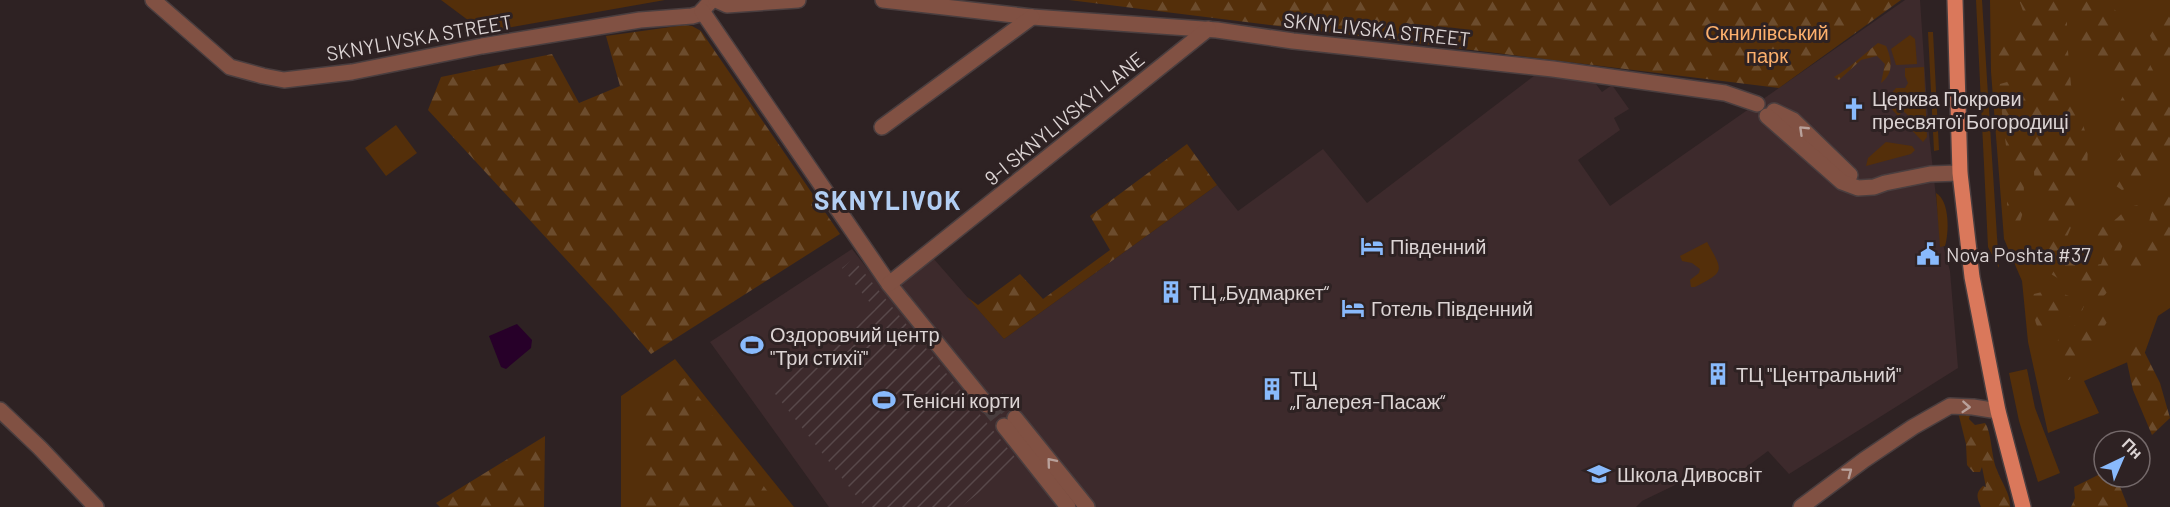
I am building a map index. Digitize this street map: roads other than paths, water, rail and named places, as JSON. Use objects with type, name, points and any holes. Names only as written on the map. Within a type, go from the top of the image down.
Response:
[{"type":"main road","points":[[1955,0],[1960,173],[1975,296],[1998,411],[2023,507]]},
{"type":"street","name":"SKNYLIVSKA STREET","points":[[153,0],[230,67],[284,80],[352,72],[482,46],[640,20],[692,15],[710,4],[798,0]]},
{"type":"street","name":"SKNYLIVSKA STREET","points":[[883,0],[1032,17],[1208,29],[1293,41],[1595,75],[1725,93],[1757,104]]},
{"type":"street","points":[[710,4],[889,284],[988,399]]},
{"type":"street","points":[[882,127],[1032,17]]},
{"type":"street","name":"9-I SKNYLIVSKYI LANE","points":[[889,284],[1208,29]]},
{"type":"street","points":[[1770,113],[1842,182],[1858,188],[1874,187],[1930,174],[1960,173]]},
{"type":"street","points":[[1801,507],[1864,460],[1913,427],[1950,406],[1998,411]]},
{"type":"street","points":[[0,410],[96,507]]},
{"type":"street","points":[[1068,507],[1009,422],[1087,507]]},
{"type":"tunnel","points":[[997,398],[1015,418]]},
{"type":"tunnel","points":[[987,405],[1004,426]]},
{"type":"place","name":"Церква Покрови пресвятої Богородиці","points":[[1854,109]]},
{"type":"place","name":"Південний","points":[[1372,246]]},
{"type":"place","name":"Nova Poshta #37","points":[[1928,254]]},
{"type":"place","name":"ТЦ „Будмаркет“","points":[[1171,292]]},
{"type":"place","name":"Готель Південний","points":[[1353,308]]},
{"type":"place","name":"Оздоровчий центр \"Три стихії\"","points":[[752,345]]},
{"type":"place","name":"ТЦ \"Центральний\"","points":[[1718,374]]},
{"type":"place","name":"ТЦ „Галерея-Пасаж“","points":[[1272,389]]},
{"type":"place","name":"Тенісні корти","points":[[884,400]]},
{"type":"place","name":"Школа Дивосвіт","points":[[1599,474]]},
{"type":"district","name":"SKNYLIVOK","points":[[888,199]]},
{"type":"park label","name":"Скнилівський парк","points":[[1767,44]]}]
